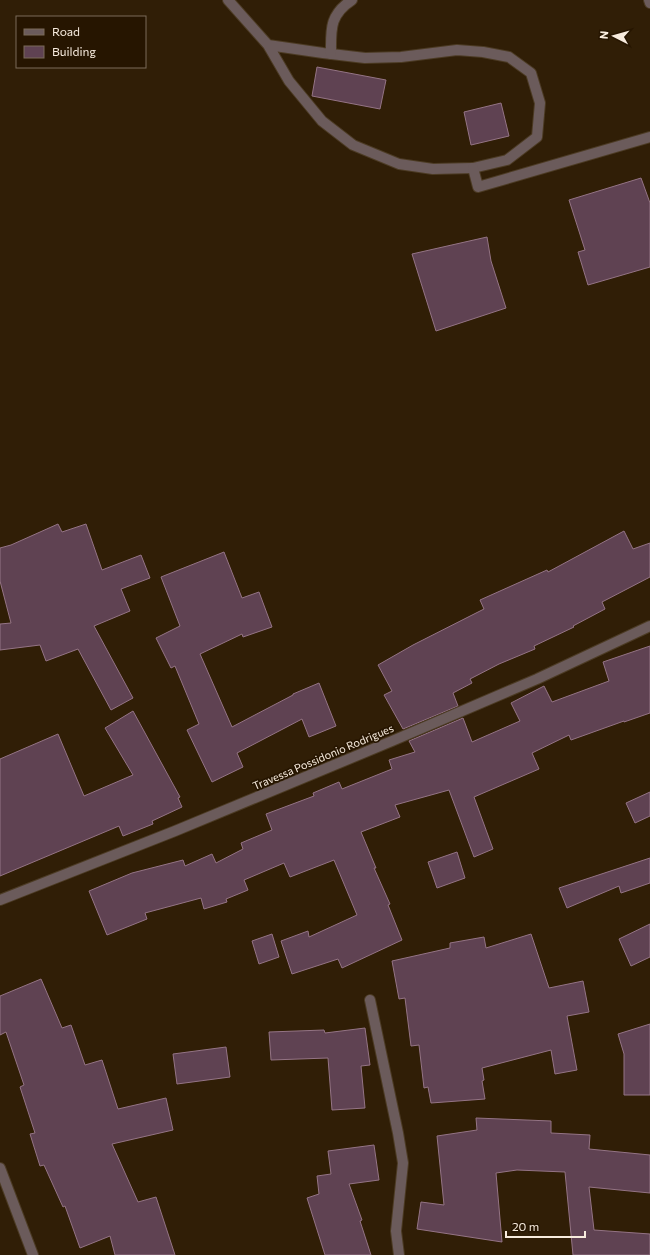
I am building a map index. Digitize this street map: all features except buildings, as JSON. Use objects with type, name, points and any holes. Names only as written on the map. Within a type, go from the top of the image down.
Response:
[{"type":"street","points":[[228,0],[268,45],[289,81],[322,121],[353,145],[399,164],[432,169],[473,168],[507,160],[537,137],[540,103],[532,73],[509,57],[483,52],[457,50],[401,57],[365,58],[268,45]]},
{"type":"street","points":[[331,54],[331,30],[336,14],[352,0]]},
{"type":"street","points":[[473,168],[478,187],[650,137]]},
{"type":"street","name":"Travessa Possidonio Rodrigues","points":[[0,900],[175,831],[537,680],[650,626]]},
{"type":"street","points":[[370,1000],[403,1163],[396,1232],[399,1255]]},
{"type":"street","points":[[0,1168],[33,1255]]}]
